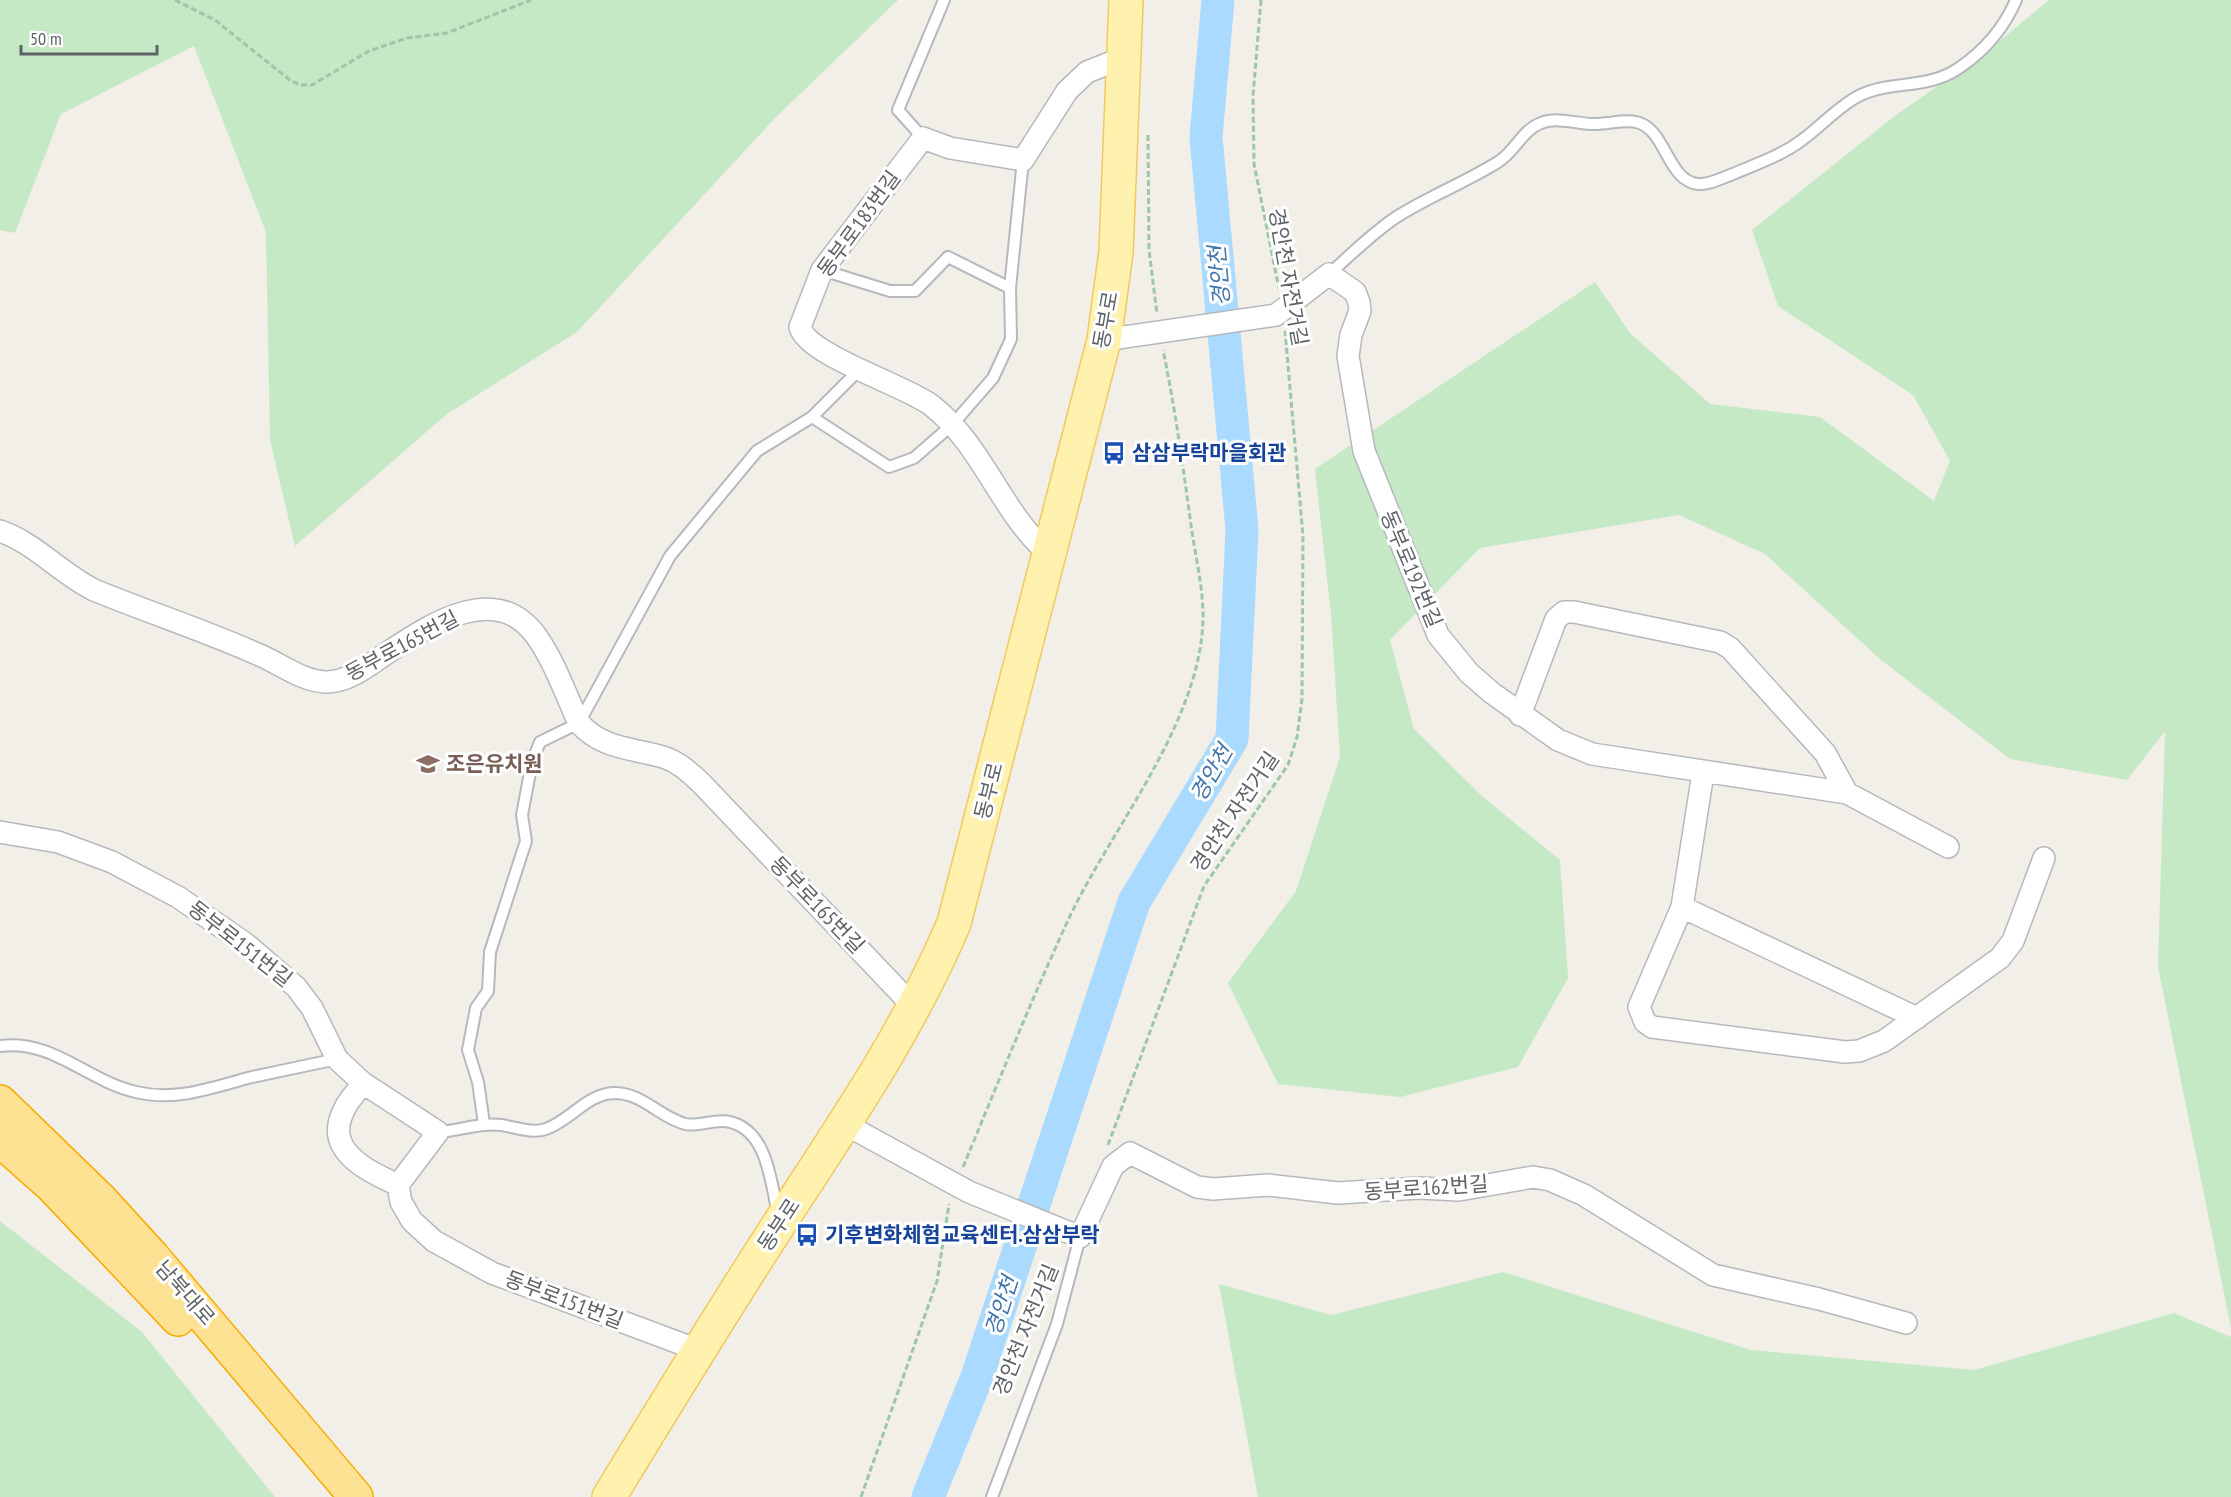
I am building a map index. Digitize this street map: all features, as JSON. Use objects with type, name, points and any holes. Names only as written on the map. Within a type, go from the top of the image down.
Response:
[{"type":"highway","name":"남북대로","points":[[0,1102],[93,1192],[153,1257],[338,1492]]},
{"type":"highway","name":"남북대로","points":[[0,1140],[52,1186],[169,1308],[338,1492]]},
{"type":"main road","name":"동부로","points":[[609,1497],[698,1350],[780,1223],[848,1125],[914,1007],[954,923],[1050,555],[1110,339],[1116,252],[1126,0]]},
{"type":"main road","points":[[631,1497],[848,1125],[925,1012],[966,921],[1131,254],[1138,0]]},
{"type":"street","points":[[923,138],[950,148],[1023,160],[1067,91],[1087,72],[1125,57]]},
{"type":"street","name":"동부로183번길","points":[[923,138],[822,270],[802,318],[802,335],[828,355],[914,393],[953,424],[980,458],[1017,520],[1031,538],[1050,555]]},
{"type":"street","points":[[1110,339],[1159,333],[1280,311],[1329,274]]},
{"type":"street","name":"동부로192번길","points":[[1329,274],[1355,292],[1359,302],[1360,310],[1351,335],[1348,356],[1364,450],[1428,616],[1449,651],[1469,674],[1520,715],[1558,740],[1592,754],[1703,773],[1847,793],[1948,847]]},
{"type":"street","name":"동부로165번길","points":[[0,531],[35,549],[74,580],[94,590],[263,656],[301,675],[327,682],[344,679],[362,670],[442,619],[478,610],[510,614],[536,635],[579,723],[588,734],[603,742],[664,758],[681,765],[914,1007]]},
{"type":"street","points":[[1520,715],[1556,619],[1564,612],[1574,612],[1720,642],[1730,648],[1825,753],[1847,793]]},
{"type":"street","points":[[1703,773],[1682,907],[1639,1007],[1645,1022],[1652,1027],[1845,1052],[1859,1051],[1884,1041],[2008,950],[2044,858]]},
{"type":"street","name":"동부로151번길","points":[[0,832],[57,842],[112,861],[178,897],[246,944],[296,987],[312,1008],[337,1059],[363,1083],[438,1132]]},
{"type":"street","points":[[1682,907],[1917,1018]]},
{"type":"street","points":[[363,1083],[344,1109],[339,1125],[340,1140],[345,1153],[359,1166],[398,1185],[438,1132]]},
{"type":"street","points":[[848,1125],[962,1189],[1080,1237]]},
{"type":"street","name":"동부로162번길","points":[[1080,1237],[1113,1166],[1130,1153],[1197,1187],[1213,1189],[1268,1185],[1338,1193],[1419,1188],[1459,1190],[1533,1177],[1550,1180],[1584,1195],[1713,1275],[1819,1299],[1906,1323]]},
{"type":"street","name":"동부로151번길","points":[[398,1185],[401,1202],[412,1221],[434,1241],[492,1273],[698,1350]]},
{"type":"lane","points":[[923,138],[898,110],[944,0]]},
{"type":"lane","points":[[1329,274],[1400,215],[1500,161],[1528,131],[1542,122],[1556,120],[1592,124],[1634,121],[1652,132],[1682,176],[1700,184],[1716,180],[1780,154],[1800,142],[1855,98],[1873,90],[1932,82],[1956,70],[1989,42],[2006,22],[2016,0]]},
{"type":"lane","points":[[812,417],[889,467],[914,458],[953,424],[993,378],[1011,339],[1010,288],[1023,160]]},
{"type":"lane","points":[[822,270],[890,291],[915,291],[948,257],[1010,288]]},
{"type":"lane","points":[[484,1124],[478,1082],[468,1050],[476,1008],[488,991],[490,952],[526,841],[522,815],[532,762],[540,742],[579,723],[670,556],[757,451],[812,417],[860,369]]},
{"type":"lane","points":[[0,1046],[20,1043],[39,1048],[136,1092],[163,1095],[184,1095],[209,1091],[250,1078],[337,1059]]},
{"type":"lane","points":[[438,1132],[459,1131],[484,1124],[545,1130],[588,1102],[614,1093],[648,1102],[687,1124],[729,1121],[743,1127],[757,1142],[767,1163],[780,1223]]},
{"type":"lane","points":[[992,1497],[1057,1324],[1080,1237]]},
{"type":"path","points":[[175,0],[215,20],[291,81],[301,85],[321,82],[359,56],[392,42],[447,33],[531,0]]},
{"type":"path","name":"경안천 자전거길","points":[[1106,1152],[1204,886],[1284,773],[1297,736],[1302,699],[1303,536],[1280,311],[1254,164],[1253,96],[1261,0]]},
{"type":"path","points":[[861,1497],[937,1281],[962,1189],[1071,914],[1140,795],[1173,729],[1186,698],[1198,653],[1203,611],[1174,401],[1159,333],[1149,250],[1148,125]]},
{"type":"green space","points":[[0,0],[898,0],[775,118],[577,332],[447,414],[295,546],[270,440],[266,232],[194,46],[61,114],[15,233],[0,230]]},
{"type":"green space","points":[[2049,0],[2231,0],[2231,1328],[2158,967],[2165,731],[2127,780],[2010,759],[1881,660],[1765,554],[1679,515],[1480,548],[1390,640],[1414,729],[1483,797],[1560,860],[1568,978],[1518,1067],[1400,1097],[1278,1084],[1228,983],[1296,891],[1340,757],[1331,614],[1315,469],[1595,282],[1630,333],[1710,404],[1820,417],[1934,501],[1950,461],[1913,395],[1778,306],[1752,230],[1896,115],[1986,52]]},
{"type":"green space","points":[[0,1221],[142,1332],[275,1497],[0,1497]]},
{"type":"green space","points":[[1503,1272],[1751,1350],[1974,1370],[2174,1313],[2231,1337],[2231,1497],[1258,1497],[1219,1284],[1331,1315]]},
{"type":"waterway","name":"경안천","points":[[928,1497],[977,1377],[1134,902],[1232,739],[1242,530],[1206,137],[1218,0]]},
{"type":"place","name":"삼삼부락마을회관","points":[[1114,453]]},
{"type":"place","name":"조은유치원","points":[[428,764]]},
{"type":"place","name":"기후변화체험교육센터.삼삼부락","points":[[807,1235]]}]
